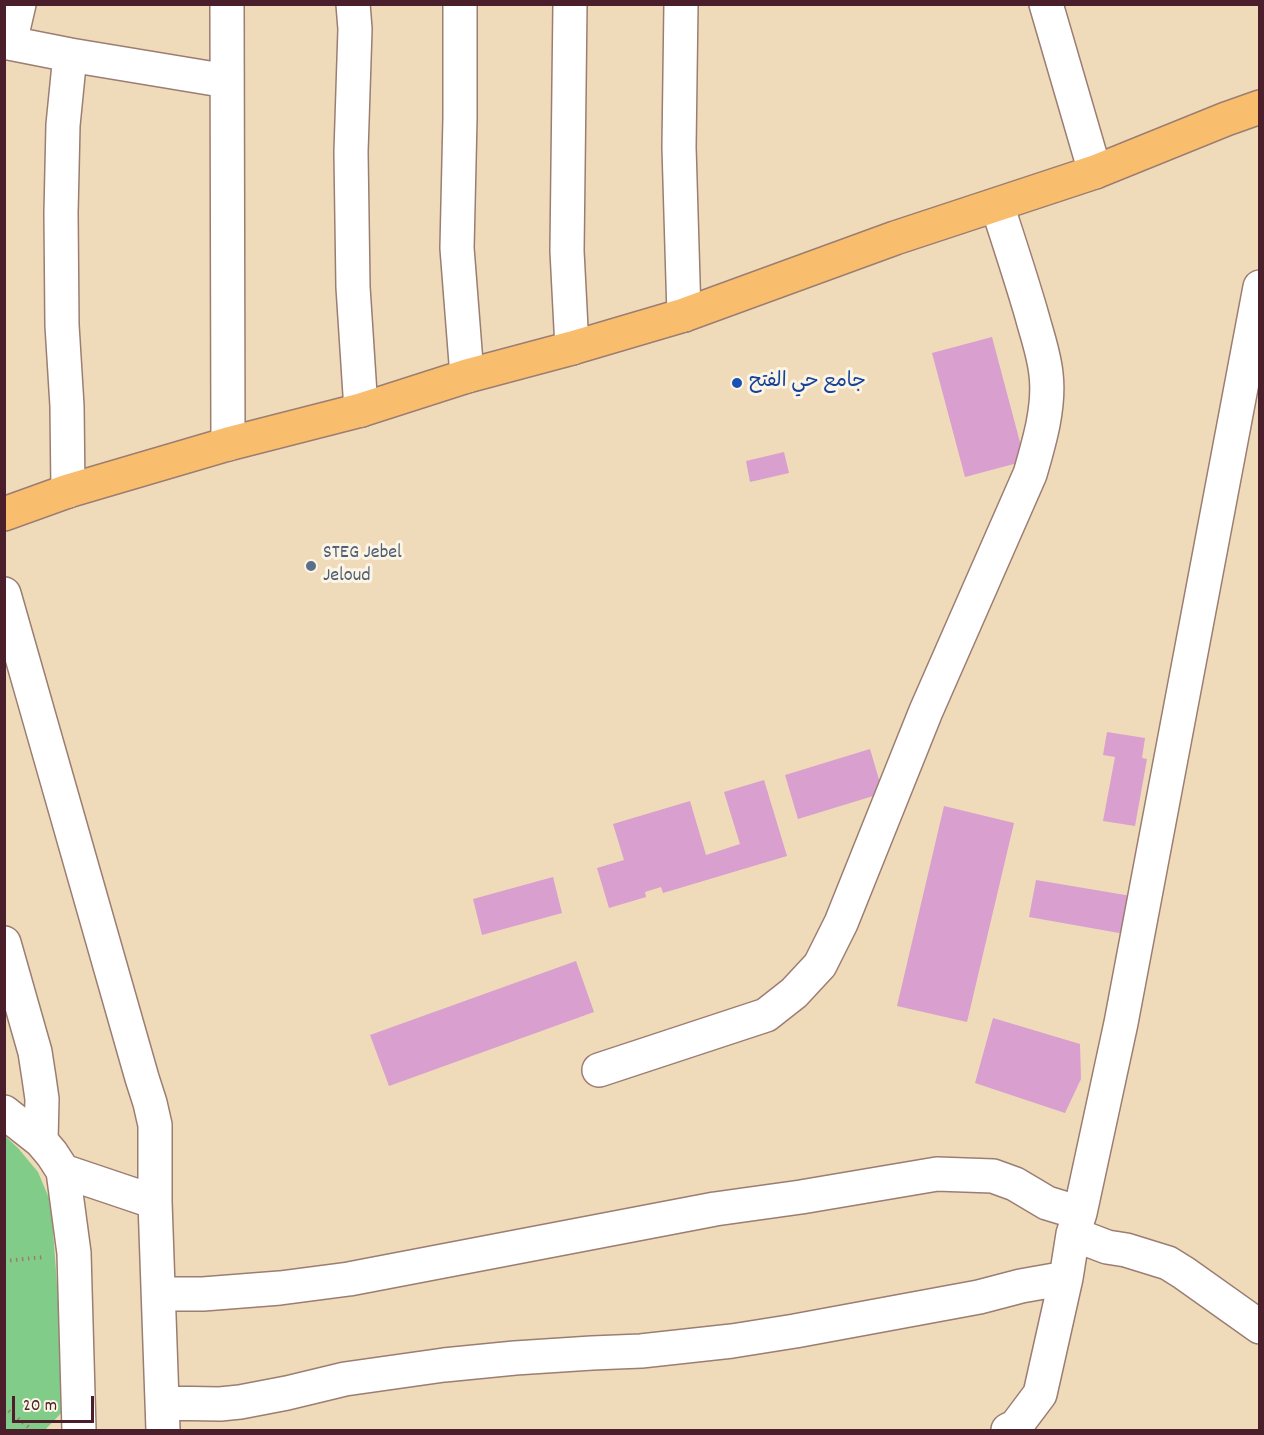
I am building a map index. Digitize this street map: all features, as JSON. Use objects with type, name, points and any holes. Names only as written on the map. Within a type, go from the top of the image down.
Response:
[{"type":"main road","points":[[4,514],[68,491],[228,444],[361,410],[467,376],[684,315],[895,237],[1095,172],[1260,107]]},
{"type":"street","points":[[19,4],[7,42],[70,55],[227,81]]},
{"type":"street","points":[[227,4],[228,444]]},
{"type":"street","points":[[353,4],[355,29],[351,152],[353,287],[361,410]]},
{"type":"street","points":[[460,4],[457,248],[467,376]]},
{"type":"street","points":[[570,4],[567,251],[572,348]]},
{"type":"street","points":[[681,4],[679,147],[684,315]]},
{"type":"street","points":[[1046,4],[1095,172]]},
{"type":"street","points":[[68,491],[67,406],[62,325],[61,213],[63,125],[70,55]]},
{"type":"street","points":[[599,1070],[766,1015],[794,993],[820,965],[841,923],[927,711],[1030,474],[1046,410],[1047,375],[1038,336],[997,205]]},
{"type":"street","points":[[1016,1429],[1040,1394],[1121,1023],[1260,287]]},
{"type":"street","points":[[4,594],[155,1125],[155,1202],[163,1417],[220,1404],[287,1393],[345,1379],[444,1365],[515,1358],[641,1351],[732,1341],[979,1297],[1066,1278]]},
{"type":"street","points":[[4,943],[35,1052],[42,1099],[41,1141]]},
{"type":"street","points":[[4,1112],[41,1141],[63,1171],[74,1253],[79,1431]]},
{"type":"street","points":[[63,1171],[155,1202]]},
{"type":"street","points":[[159,1294],[203,1294],[349,1279],[703,1211],[937,1174],[993,1176],[1015,1184],[1047,1203],[1107,1247],[1126,1250],[1168,1263],[1260,1327]]},
{"type":"path","points":[[4,1261],[74,1253]]},
{"type":"path","points":[[4,1407],[32,1431]]},
{"type":"green space","points":[[4,1135],[38,1172],[51,1203],[66,1408],[45,1430],[5,1430]]},
{"type":"building","points":[[992,337],[1025,461],[965,477],[932,353]]},
{"type":"building","points":[[784,452],[789,473],[750,482],[746,461]]},
{"type":"building","points":[[1107,732],[1145,738],[1142,758],[1147,759],[1135,826],[1103,821],[1115,757],[1103,755]]},
{"type":"building","points":[[870,749],[883,793],[798,819],[785,775]]},
{"type":"building","points":[[764,780],[787,856],[663,893],[661,887],[645,892],[646,897],[609,908],[597,868],[624,860],[613,824],[690,801],[706,855],[740,844],[724,792]]},
{"type":"building","points":[[944,806],[1014,823],[967,1022],[897,1006]]},
{"type":"building","points":[[553,877],[562,913],[482,935],[473,899]]},
{"type":"building","points":[[1036,880],[1143,898],[1136,936],[1029,917]]},
{"type":"building","points":[[576,961],[594,1012],[389,1086],[370,1035]]},
{"type":"building","points":[[993,1018],[1080,1044],[1081,1079],[1065,1113],[975,1083]]},
{"type":"place","name":"جامع حي الفتح","points":[[737,383]]},
{"type":"place","name":"STEG Jebel Jeloud","points":[[311,566]]}]
